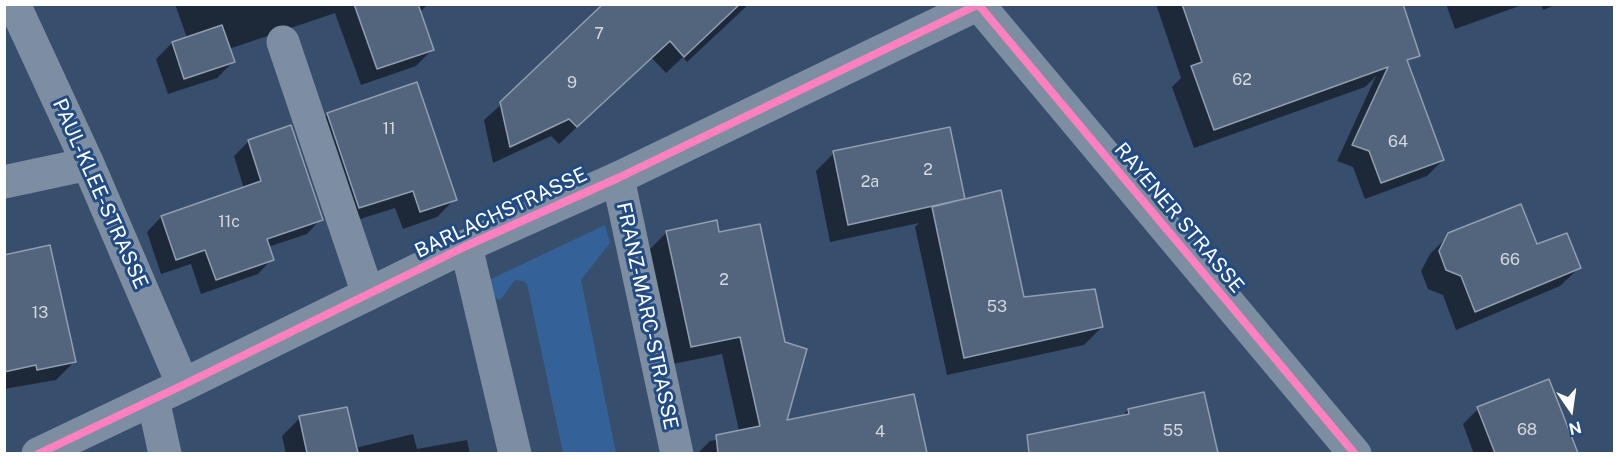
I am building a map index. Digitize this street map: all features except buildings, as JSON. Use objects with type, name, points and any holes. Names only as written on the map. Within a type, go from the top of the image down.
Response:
[{"type":"street","name":"PAUL-KLEE-STRASSE","points":[[14,4],[88,164],[183,385]]},
{"type":"street","name":"BARLACHSTRASSE","points":[[38,453],[183,385],[466,246],[618,178],[979,5]]},
{"type":"street","name":"RAYENER STRASSE","points":[[979,5],[1355,453]]},
{"type":"street","points":[[283,42],[368,294]]},
{"type":"street","points":[[4,182],[88,164]]},
{"type":"street","name":"FRANZ-MARC-STRASSE","points":[[618,178],[676,453]]},
{"type":"street","points":[[466,246],[515,453]]},
{"type":"street","points":[[153,399],[165,453]]},
{"type":"shaded area","points":[[605,225],[610,243],[581,280],[616,453],[563,453],[527,284],[515,280],[500,300],[493,296],[489,280]]},
{"type":"cycle path","points":[[978,4],[1355,454]]},
{"type":"cycle path","points":[[38,454],[466,246],[618,178],[979,4]]}]
